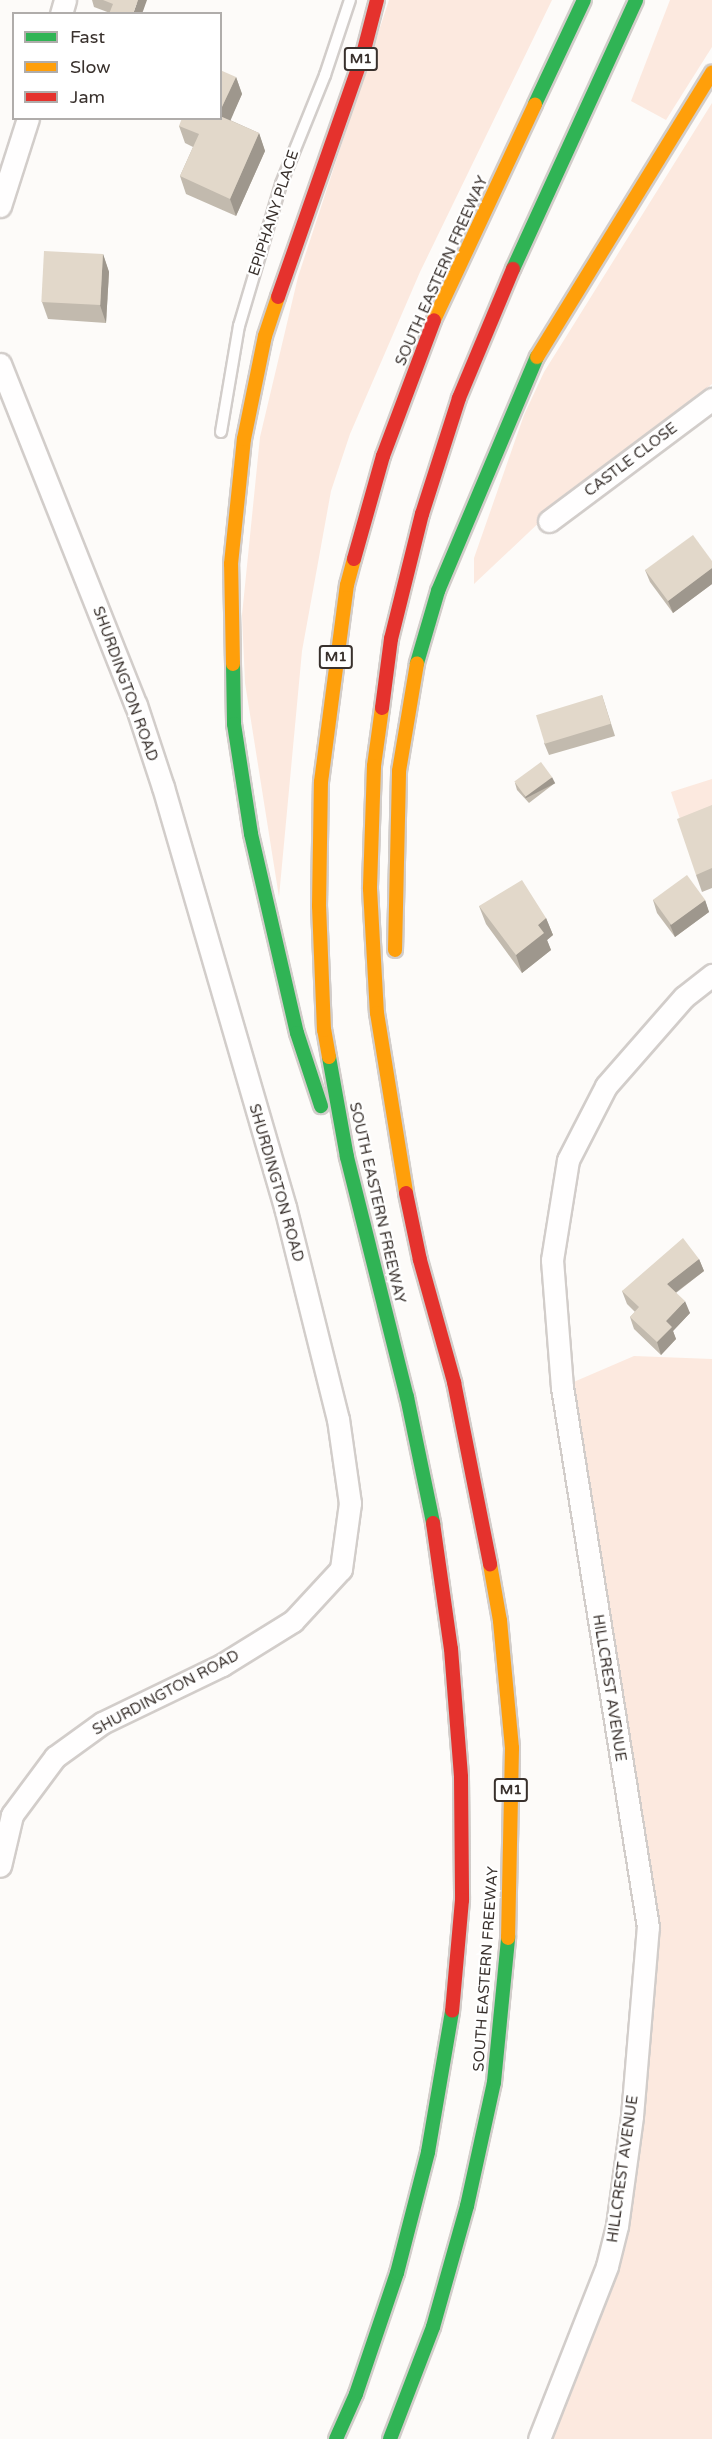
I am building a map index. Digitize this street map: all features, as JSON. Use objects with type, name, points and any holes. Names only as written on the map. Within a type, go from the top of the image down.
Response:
[{"type":"highway","name":"M1","points":[[375,1276],[297,1033],[251,834],[234,724],[230,576],[242,449],[265,336],[377,0]]},
{"type":"highway","name":"SOUTH EASTERN FREEWAY","points":[[336,2439],[356,2394],[397,2273],[428,2151],[450,2029],[462,1900],[461,1777],[451,1649],[433,1521],[407,1397],[347,1157],[324,1030],[320,928],[321,782],[347,585],[382,456],[429,332],[584,0]]},
{"type":"highway","name":"SOUTH EASTERN FREEWAY","points":[[390,2439],[433,2327],[467,2206],[494,2082],[510,1913],[512,1748],[500,1621],[479,1501],[454,1382],[420,1260],[395,1137],[377,1013],[370,888],[374,766],[391,639],[422,514],[459,398],[506,285],[636,0]]},
{"type":"highway","points":[[395,969],[399,771],[421,642],[438,591],[529,369],[712,72]]},
{"type":"highway","points":[[395,1026],[395,1137]]},
{"type":"street","points":[[0,206],[27,120]]},
{"type":"street","name":"SHURDINGTON ROAD","points":[[0,364],[136,705],[163,787],[285,1207],[338,1419],[350,1503],[341,1569],[293,1621],[222,1665],[102,1723],[54,1757],[12,1815],[0,1866]]},
{"type":"street","name":"CASTLE CLOSE","points":[[549,520],[712,399]]},
{"type":"street","name":"HILLCREST AVENUE","points":[[539,2439],[607,2266],[617,2226],[633,2116],[648,1927],[562,1387],[553,1250],[568,1160],[606,1086],[684,998],[712,975]]},
{"type":"lane","name":"EPIPHANY PLACE","points":[[221,432],[238,326],[281,184],[325,75],[350,0]]},
{"type":"shaded area","points":[[389,0],[552,0],[420,272],[350,434],[331,491],[302,651],[279,897],[245,683],[242,615],[260,437],[298,277]]},
{"type":"shaded area","points":[[670,0],[712,0],[712,47],[666,120],[631,101]]},
{"type":"shaded area","points":[[712,103],[712,384],[546,516],[474,584],[474,558],[524,415],[544,372]]},
{"type":"shaded area","points":[[712,779],[712,808],[680,819],[671,792]]},
{"type":"shaded area","points":[[634,1356],[712,1359],[712,2439],[539,2439],[612,2249],[648,1927],[562,1387]]},
{"type":"building","points":[[103,0],[138,0],[134,12],[110,12],[113,4]]},
{"type":"building","points":[[222,71],[236,77],[222,107]]},
{"type":"building","points":[[222,117],[259,133],[230,199],[180,176],[199,134],[179,126],[181,120],[222,120]]},
{"type":"building","points":[[44,251],[103,254],[100,305],[41,302]]},
{"type":"building","points":[[693,535],[712,561],[712,568],[668,601],[645,570]]},
{"type":"building","points":[[602,695],[611,724],[545,744],[536,715]]},
{"type":"building","points":[[541,762],[552,777],[525,797],[514,781]]},
{"type":"building","points":[[712,805],[712,868],[696,875],[677,819]]},
{"type":"building","points":[[687,875],[705,900],[671,925],[653,900]]},
{"type":"building","points":[[522,880],[546,918],[538,925],[544,933],[516,955],[479,906]]},
{"type":"building","points":[[683,1238],[699,1259],[667,1284],[685,1301],[666,1321],[672,1327],[657,1342],[630,1317],[639,1307],[622,1291]]},
{"type":"traffic: fast","points":[[535,104],[584,0]]},
{"type":"traffic: fast","points":[[513,269],[636,0]]},
{"type":"traffic: fast","points":[[417,663],[438,591],[537,357]]},
{"type":"traffic: fast","points":[[233,664],[234,724],[251,834],[297,1033],[321,1106]]},
{"type":"traffic: fast","points":[[329,1057],[347,1157],[407,1397],[433,1523]]},
{"type":"traffic: fast","points":[[390,2439],[433,2327],[467,2206],[494,2082],[508,1938]]},
{"type":"traffic: fast","points":[[336,2439],[356,2394],[397,2273],[428,2152],[452,2011]]},
{"type":"traffic: slow","points":[[537,357],[712,72]]},
{"type":"traffic: slow","points":[[434,320],[535,104]]},
{"type":"traffic: slow","points":[[233,664],[231,564],[244,439],[265,336],[278,297]]},
{"type":"traffic: slow","points":[[329,1057],[324,1030],[319,906],[321,782],[347,585],[354,559]]},
{"type":"traffic: slow","points":[[395,950],[399,771],[417,663]]},
{"type":"traffic: slow","points":[[382,708],[374,766],[370,889],[377,1013],[406,1193]]},
{"type":"traffic: slow","points":[[490,1564],[500,1621],[512,1748],[508,1938]]},
{"type":"traffic: jam","points":[[278,297],[363,54],[377,0]]},
{"type":"traffic: jam","points":[[382,708],[391,639],[422,514],[459,398],[513,269]]},
{"type":"traffic: jam","points":[[354,559],[383,456],[434,320]]},
{"type":"traffic: jam","points":[[406,1193],[420,1260],[454,1382],[490,1564]]},
{"type":"traffic: jam","points":[[433,1523],[451,1649],[461,1777],[462,1900],[452,2011]]}]
